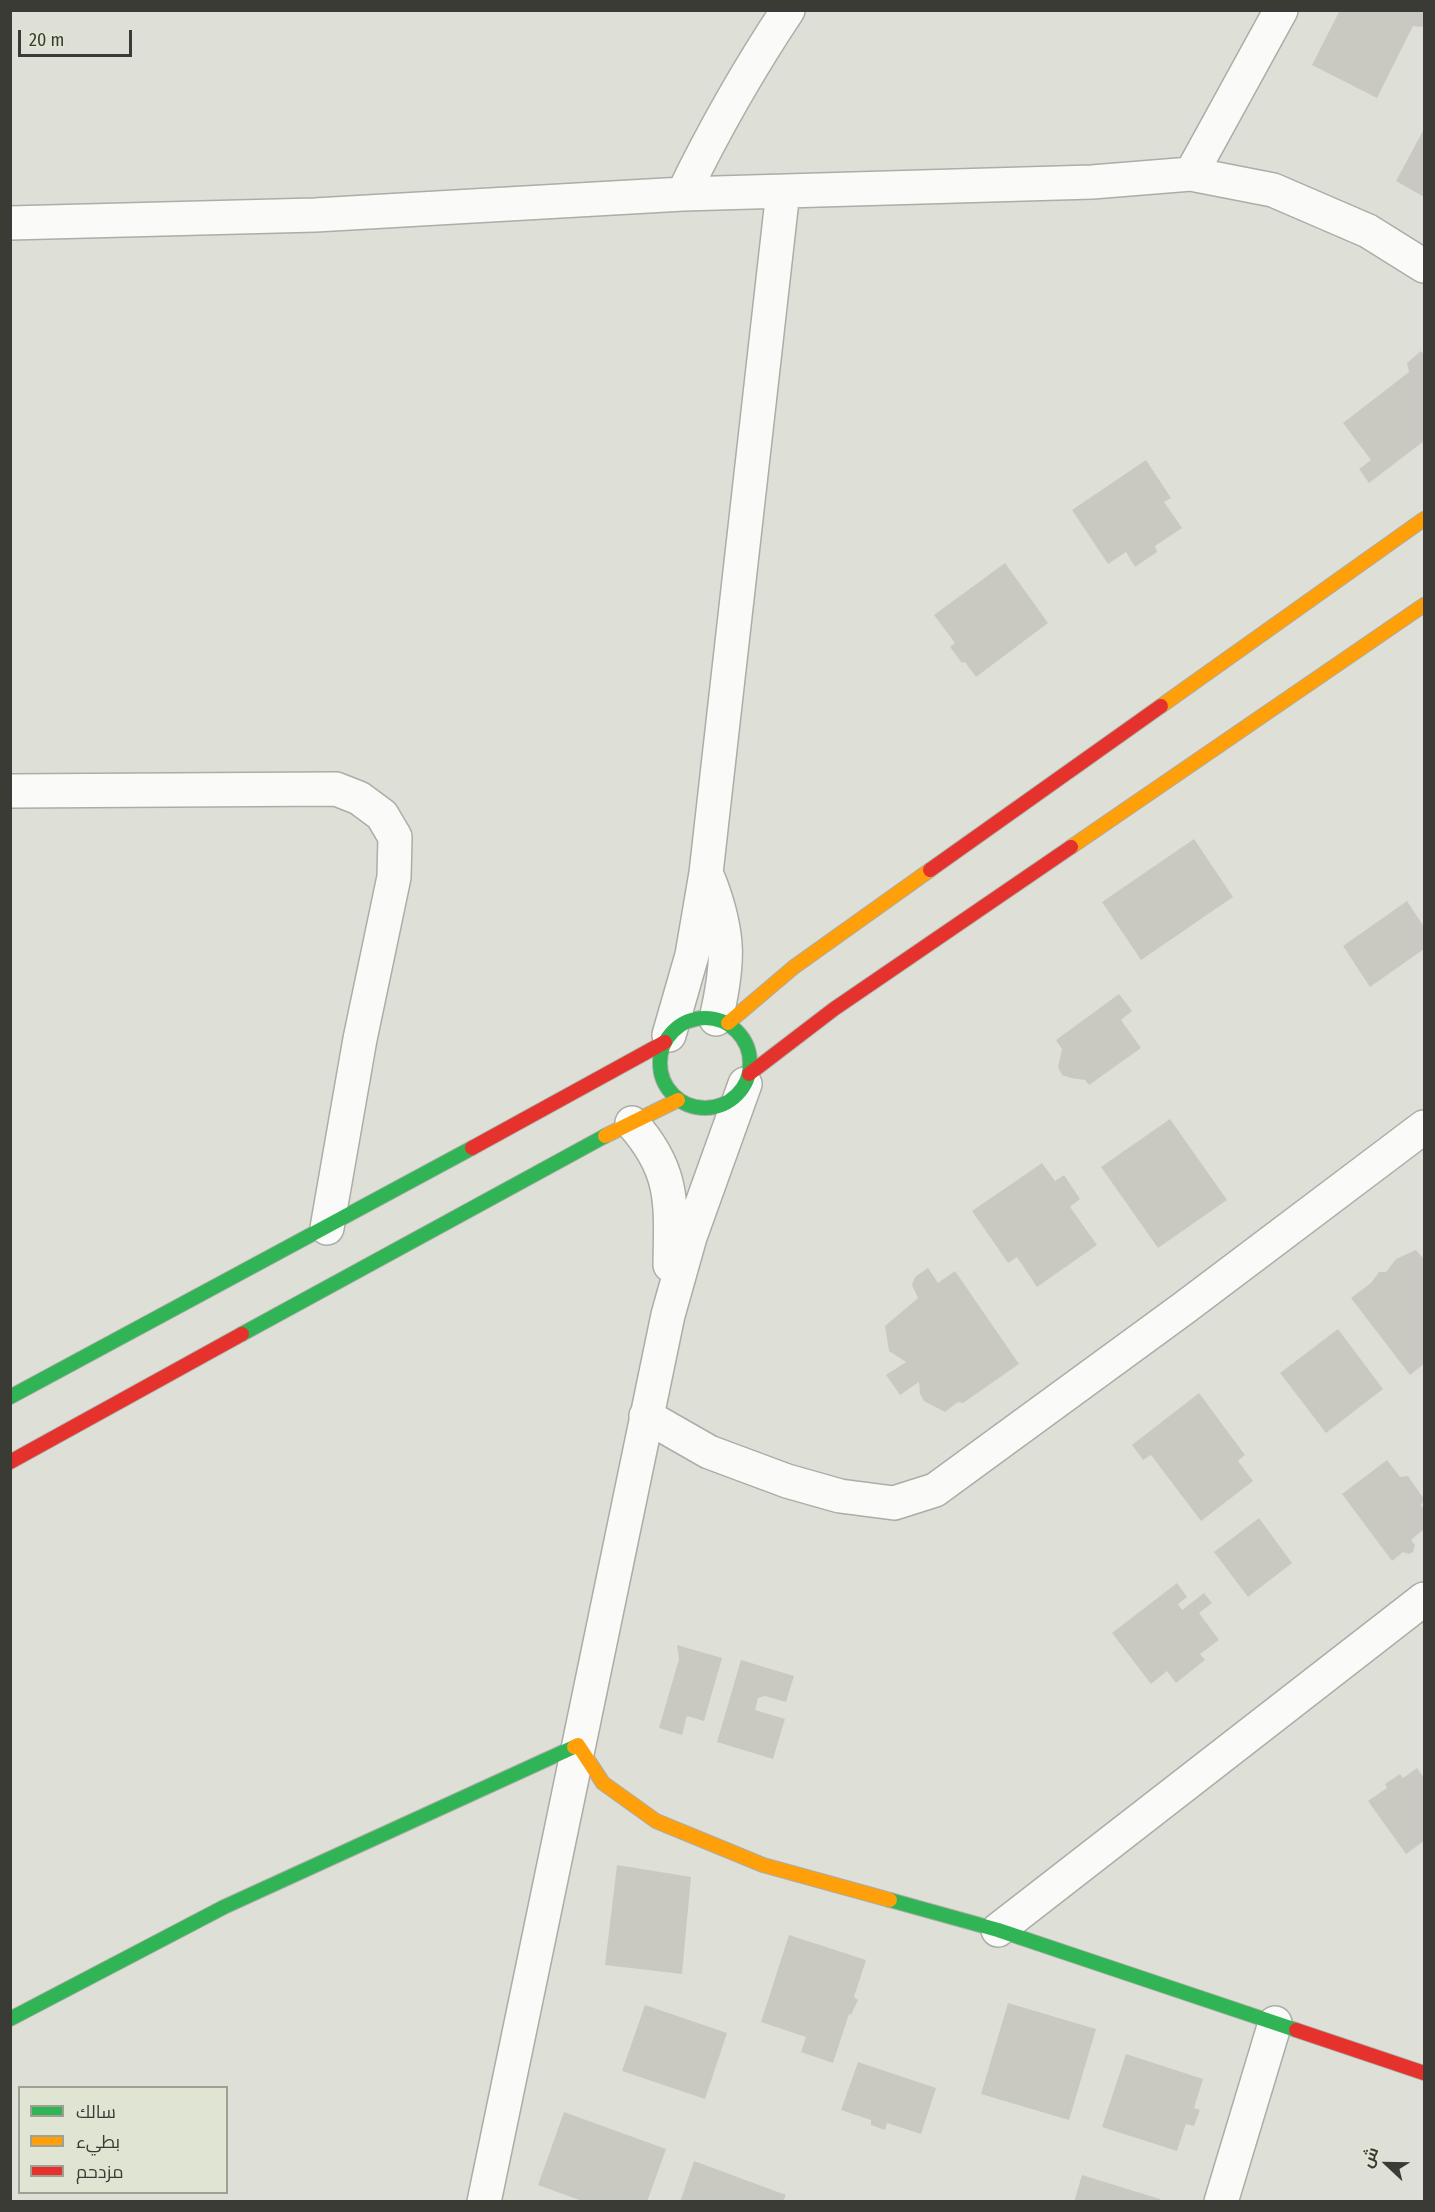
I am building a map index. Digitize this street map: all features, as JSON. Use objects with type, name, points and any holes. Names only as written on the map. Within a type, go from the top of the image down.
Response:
[{"type":"main road","points":[[722,1021],[794,967],[1425,519]]},
{"type":"main road","points":[[667,1039],[660,1054],[659,1067],[669,1091],[678,1100],[692,1107],[708,1109],[722,1105],[735,1096],[747,1079],[834,1010],[1425,605]]},
{"type":"main road","points":[[10,1397],[327,1228],[667,1039],[682,1023],[699,1018],[722,1021],[737,1031],[748,1051],[747,1079]]},
{"type":"main road","points":[[10,1462],[577,1150],[678,1100]]},
{"type":"main road","points":[[10,2019],[224,1907],[578,1746],[603,1783],[656,1821],[763,1865],[998,1930],[1425,2073]]},
{"type":"street","points":[[683,194],[706,146],[751,66],[788,10]]},
{"type":"street","points":[[1191,174],[1281,10]]},
{"type":"street","points":[[10,223],[315,215],[683,194],[1092,182],[1191,174],[1274,190],[1368,231],[1425,266]]},
{"type":"street","points":[[667,1039],[692,955],[706,873],[783,191]]},
{"type":"street","points":[[10,791],[336,789],[359,798],[382,815],[395,837],[393,877],[360,1039],[327,1228]]},
{"type":"street","points":[[706,873],[719,907],[726,944],[722,1021]]},
{"type":"street","points":[[484,2202],[668,1315],[690,1237],[747,1079]]},
{"type":"street","points":[[632,1123],[649,1142],[661,1165],[669,1189],[671,1215],[668,1315]]},
{"type":"street","points":[[646,1416],[709,1452],[788,1481],[840,1496],[894,1503],[935,1490],[1422,1136]]},
{"type":"street","points":[[998,1930],[1425,1599]]},
{"type":"street","points":[[1221,2202],[1275,2023]]},
{"type":"building","points":[[1340,10],[1424,10],[1422,27],[1413,26],[1377,98],[1312,65]]},
{"type":"building","points":[[1424,129],[1424,197],[1396,181]]},
{"type":"building","points":[[1421,351],[1424,355],[1424,441],[1369,483],[1359,469],[1371,460],[1343,423],[1409,372],[1407,363]]},
{"type":"building","points":[[1146,460],[1171,498],[1164,502],[1182,528],[1155,546],[1157,552],[1135,567],[1126,552],[1108,564],[1072,510]]},
{"type":"building","points":[[1005,563],[1048,623],[976,677],[950,647],[955,643],[934,615]]},
{"type":"building","points":[[1194,839],[1233,897],[1141,960],[1102,902]]},
{"type":"building","points":[[1407,901],[1424,927],[1424,949],[1370,987],[1343,946]]},
{"type":"building","points":[[1119,994],[1132,1011],[1121,1020],[1141,1048],[1089,1085],[1085,1080],[1062,1075],[1058,1067],[1062,1049],[1056,1040]]},
{"type":"building","points":[[1170,1119],[1227,1200],[1158,1248],[1101,1167]]},
{"type":"building","points":[[1042,1163],[1055,1181],[1064,1175],[1080,1199],[1070,1207],[1097,1245],[1037,1287],[1017,1257],[1008,1263],[972,1211]]},
{"type":"building","points":[[1416,1250],[1424,1259],[1424,1364],[1410,1375],[1351,1298],[1371,1283],[1379,1272],[1386,1272],[1396,1259]]},
{"type":"building","points":[[928,1268],[938,1283],[955,1271],[1019,1364],[963,1403],[958,1402],[945,1412],[924,1401],[920,1394],[919,1382],[900,1395],[886,1375],[906,1362],[889,1351],[885,1326],[918,1298],[912,1285],[915,1277]]},
{"type":"building","points":[[1338,1329],[1383,1389],[1326,1433],[1280,1373]]},
{"type":"building","points":[[1199,1393],[1245,1455],[1238,1461],[1253,1481],[1201,1521],[1151,1455],[1143,1460],[1132,1445]]},
{"type":"building","points":[[1387,1460],[1400,1477],[1408,1476],[1424,1499],[1421,1505],[1424,1510],[1424,1529],[1411,1540],[1415,1545],[1413,1552],[1409,1554],[1403,1552],[1392,1561],[1342,1494]]},
{"type":"building","points":[[1259,1518],[1292,1563],[1248,1597],[1214,1552]]},
{"type":"building","points":[[1177,1583],[1187,1597],[1178,1604],[1182,1610],[1204,1593],[1212,1603],[1199,1613],[1219,1640],[1200,1654],[1205,1660],[1176,1683],[1167,1671],[1151,1684],[1112,1633]]},
{"type":"building","points":[[677,1645],[722,1658],[704,1721],[687,1716],[682,1735],[659,1728],[679,1659]]},
{"type":"building","points":[[741,1660],[794,1676],[786,1702],[765,1696],[758,1698],[755,1710],[785,1719],[773,1759],[717,1742]]},
{"type":"building","points":[[1417,1768],[1424,1778],[1424,1841],[1406,1854],[1368,1801],[1387,1788],[1385,1784],[1400,1774],[1403,1778]]},
{"type":"building","points":[[617,1865],[691,1877],[682,1974],[605,1965]]},
{"type":"building","points":[[789,1935],[866,1960],[854,1997],[858,2000],[851,2015],[849,2014],[833,2063],[801,2052],[806,2037],[761,2022]]},
{"type":"building","points":[[1008,2003],[1096,2029],[1069,2120],[981,2094]]},
{"type":"building","points":[[645,2005],[727,2033],[705,2099],[622,2071]]},
{"type":"building","points":[[1126,2054],[1203,2079],[1194,2108],[1200,2110],[1194,2126],[1186,2124],[1177,2151],[1102,2127]]},
{"type":"building","points":[[858,2062],[936,2088],[921,2134],[887,2123],[885,2130],[871,2125],[871,2120],[841,2110]]},
{"type":"building","points":[[564,2112],[666,2149],[647,2202],[585,2202],[538,2185]]},
{"type":"building","points":[[694,2161],[786,2195],[783,2202],[680,2202]]},
{"type":"building","points":[[1082,2175],[1160,2199],[1159,2202],[1074,2202]]},
{"type":"traffic: fast","points":[[705,1018],[722,1021],[737,1031],[747,1046],[750,1063],[747,1080],[737,1095],[722,1105],[705,1108],[688,1105],[673,1095],[663,1080],[660,1063],[663,1046],[673,1031],[688,1021],[705,1018]]},
{"type":"traffic: fast","points":[[242,1334],[605,1136]]},
{"type":"traffic: fast","points":[[10,1397],[472,1148]]},
{"type":"traffic: fast","points":[[10,2019],[224,1907],[574,1747]]},
{"type":"traffic: fast","points":[[890,1900],[998,1930],[1296,2030]]},
{"type":"traffic: slow","points":[[1161,706],[1424,519]]},
{"type":"traffic: slow","points":[[1071,847],[1424,605]]},
{"type":"traffic: slow","points":[[728,1023],[794,967],[930,870]]},
{"type":"traffic: slow","points":[[605,1136],[678,1100]]},
{"type":"traffic: slow","points":[[574,1747],[578,1745],[603,1783],[656,1821],[763,1865],[890,1900]]},
{"type":"traffic: jam","points":[[930,870],[1161,706]]},
{"type":"traffic: jam","points":[[749,1074],[834,1009],[1071,847]]},
{"type":"traffic: jam","points":[[472,1148],[665,1042]]},
{"type":"traffic: jam","points":[[10,1462],[242,1334]]},
{"type":"traffic: jam","points":[[1296,2030],[1424,2073]]}]
